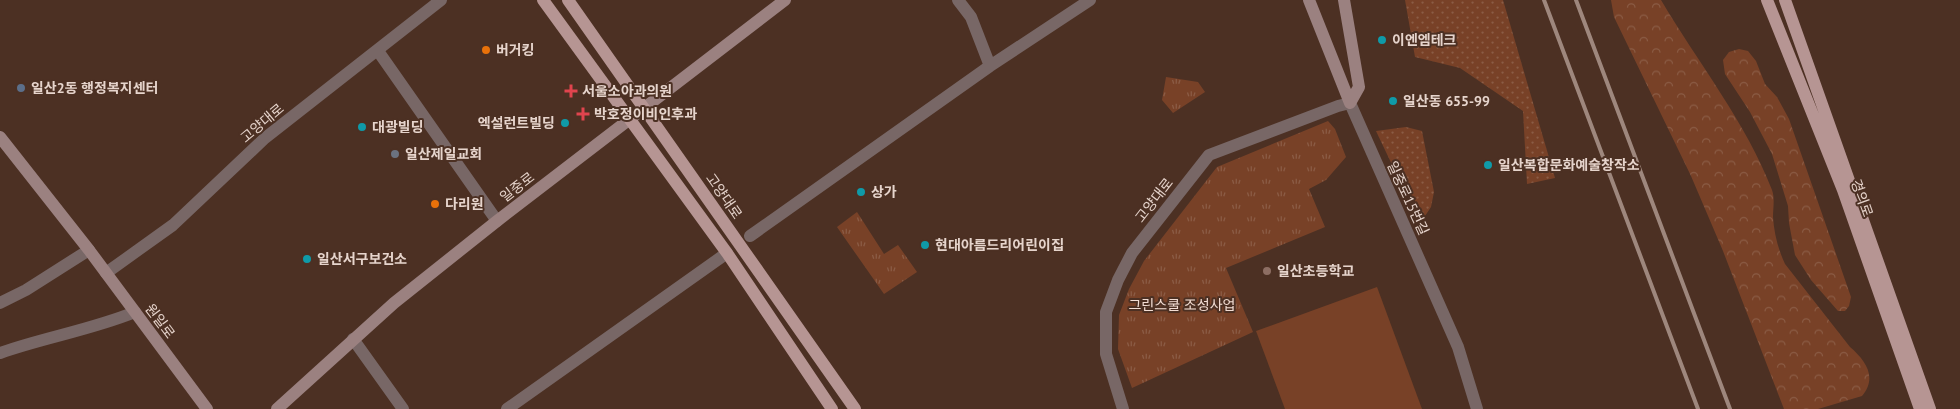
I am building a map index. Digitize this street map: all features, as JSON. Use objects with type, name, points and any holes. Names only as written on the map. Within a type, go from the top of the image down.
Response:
[{"type":"main road","points":[[543,0],[727,253],[832,409]]},
{"type":"main road","name":"고양대로","points":[[568,0],[855,409]]},
{"type":"main road","name":"경의로","points":[[1767,0],[1843,190],[1920,409]]},
{"type":"main road","name":"경의로","points":[[1785,0],[1930,409]]},
{"type":"street","name":"고양대로","points":[[106,273],[172,225],[265,138],[442,0]]},
{"type":"street","name":"일중로","points":[[277,409],[394,303],[496,221],[785,0]]},
{"type":"street","points":[[958,0],[971,17],[990,66]]},
{"type":"street","points":[[750,236],[990,66],[1090,0]]},
{"type":"street","name":"일중로15번길","points":[[1308,0],[1350,103],[1458,347],[1477,409]]},
{"type":"street","points":[[1344,0],[1359,87],[1350,103]]},
{"type":"street","points":[[378,51],[496,221]]},
{"type":"street","name":"고양대로","points":[[1123,409],[1106,354],[1106,312],[1118,280],[1132,253],[1209,156],[1350,103]]},
{"type":"street","name":"원일로","points":[[0,137],[89,250],[207,409]]},
{"type":"street","points":[[0,303],[26,290],[89,250]]},
{"type":"street","points":[[507,409],[727,253]]},
{"type":"street","points":[[0,353],[28,343],[113,321],[135,312]]},
{"type":"street","points":[[353,339],[404,409]]},
{"type":"green space","points":[[1405,0],[1503,0],[1555,178],[1527,184],[1523,111],[1460,68],[1415,57]]},
{"type":"green space","points":[[1611,0],[1661,0],[1721,93],[1762,165],[1772,190],[1774,229],[1778,247],[1785,264],[1868,369],[1869,382],[1862,396],[1818,409],[1784,409],[1723,251],[1691,176],[1614,17]]},
{"type":"green space","points":[[1739,49],[1748,51],[1756,61],[1765,84],[1777,97],[1789,119],[1851,297],[1849,306],[1845,311],[1838,311],[1811,280],[1795,255],[1788,206],[1772,154],[1750,112],[1725,74],[1723,60],[1729,52]]},
{"type":"green space","points":[[1166,77],[1198,82],[1205,92],[1173,113],[1162,100]]},
{"type":"green space","name":"그린스쿨 조성사업","points":[[1328,121],[1335,129],[1346,157],[1326,180],[1309,189],[1325,227],[1226,268],[1253,332],[1132,388],[1118,349],[1119,315],[1129,289],[1144,261],[1217,167]]},
{"type":"green space","points":[[1406,127],[1422,131],[1434,192],[1431,207],[1425,216],[1395,171],[1376,131]]},
{"type":"green space","points":[[857,212],[884,254],[898,245],[917,272],[884,294],[837,227]]},
{"type":"green space","points":[[1377,287],[1422,409],[1285,409],[1256,331]]},
{"type":"railway","points":[[1544,0],[1698,409]]},
{"type":"railway","points":[[1576,0],[1730,409]]},
{"type":"place","name":"이엔엠테크","points":[[1382,40]]},
{"type":"place","name":"버거킹","points":[[486,50]]},
{"type":"place","name":"일산2동 행정복지센터","points":[[21,88]]},
{"type":"place","name":"서울소아과의원","points":[[571,91]]},
{"type":"place","name":"일산동 655-99","points":[[1393,101]]},
{"type":"place","name":"박호정이비인후과","points":[[583,114]]},
{"type":"place","name":"엑설런트빌딩","points":[[565,123]]},
{"type":"place","name":"대광빌딩","points":[[362,127]]},
{"type":"place","name":"일산제일교회","points":[[395,154]]},
{"type":"place","name":"일산복합문화예술창작소","points":[[1488,165]]},
{"type":"place","name":"상가","points":[[861,192]]},
{"type":"place","name":"다리원","points":[[435,204]]},
{"type":"place","name":"현대아름드리어린이집","points":[[925,245]]},
{"type":"place","name":"일산서구보건소","points":[[307,259]]},
{"type":"place","name":"일산초등학교","points":[[1267,271]]}]
